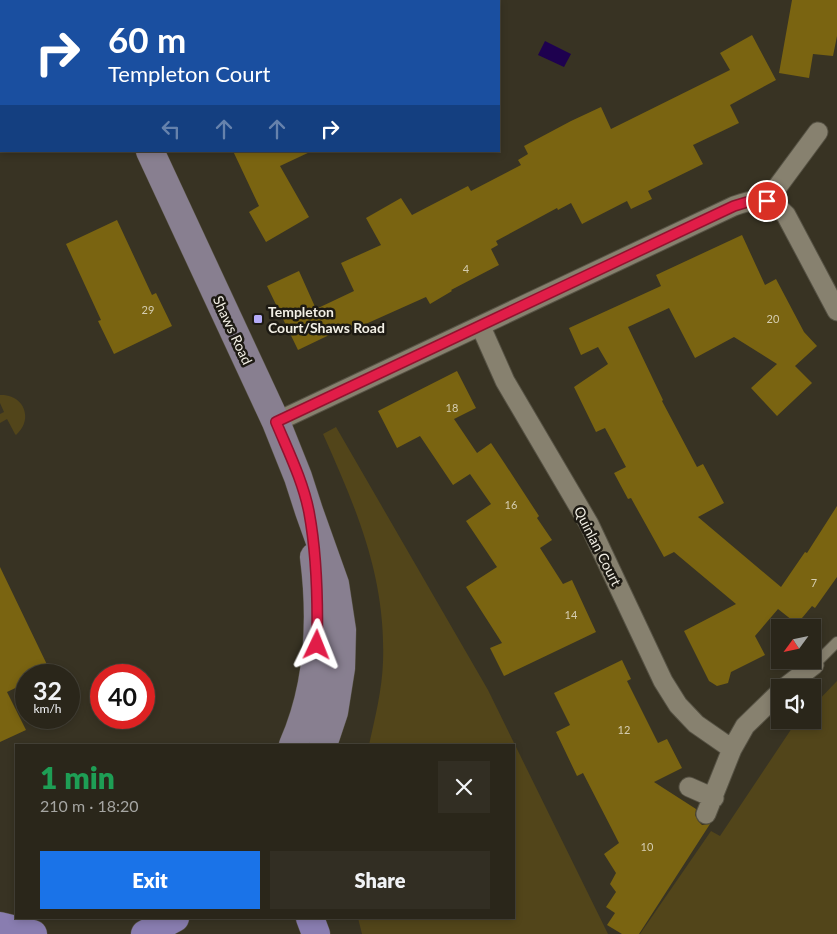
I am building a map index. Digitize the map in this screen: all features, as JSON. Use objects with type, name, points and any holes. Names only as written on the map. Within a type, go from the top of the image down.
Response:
[{"type":"main road","points":[[145,934],[173,919]]},
{"type":"main road","points":[[185,934],[191,919]]},
{"type":"main road","points":[[0,926],[33,934]]},
{"type":"street","points":[[767,201],[818,132]]},
{"type":"street","name":"Shaws Road","points":[[150,152],[276,422],[298,477],[335,584],[342,630],[341,668],[334,712],[323,744]]},
{"type":"street","points":[[276,422],[481,327],[533,300],[734,206],[754,200],[767,201],[774,204],[786,214],[837,311]]},
{"type":"street","name":"Quinlan Court","points":[[481,327],[505,381],[589,524],[663,680],[678,705],[696,724],[732,749]]},
{"type":"street","name":"Shaws Road","points":[[293,744],[310,695],[316,660],[318,615],[309,511]]},
{"type":"street","points":[[791,679],[807,669]]},
{"type":"street","points":[[689,787],[710,806],[732,749],[745,726],[771,697]]},
{"type":"lane","points":[[821,658],[837,642]]},
{"type":"shaded area","points":[[545,41],[571,54],[564,67],[538,55]]},
{"type":"shaded area","points":[[0,395],[15,399],[24,409],[24,422],[16,435],[7,419],[0,423],[0,414],[4,412],[0,403]]},
{"type":"shaded area","points":[[336,427],[488,690],[515,744],[369,744],[378,704],[383,662],[383,631],[380,601],[367,545],[358,517],[323,434]]},
{"type":"shaded area","points":[[837,681],[837,934],[640,934],[711,831],[720,836],[791,729],[821,729],[821,698]]},
{"type":"shaded area","points":[[515,745],[608,934],[362,934],[358,919],[515,919]]},
{"type":"building","points":[[792,0],[837,0],[837,36],[833,56],[813,54],[809,78],[779,73]]},
{"type":"building","points":[[752,35],[776,80],[730,105],[739,123],[693,145],[703,164],[648,191],[652,199],[631,209],[627,201],[582,224],[571,203],[558,210],[557,208],[496,241],[498,245],[491,249],[499,265],[451,290],[430,304],[426,297],[350,331],[348,326],[298,350],[267,286],[299,271],[316,309],[354,291],[341,263],[381,245],[366,218],[401,198],[412,215],[468,186],[471,191],[521,165],[518,160],[528,154],[524,146],[601,107],[611,129],[730,70],[720,53]]},
{"type":"building","points":[[233,152],[310,152],[280,166],[309,217],[266,242],[249,212],[259,206]]},
{"type":"building","points":[[117,220],[152,295],[156,293],[172,326],[114,354],[98,321],[101,320],[66,244]]},
{"type":"building","points":[[742,235],[765,285],[776,279],[804,332],[817,346],[795,366],[812,383],[777,416],[751,388],[777,364],[734,337],[695,358],[669,308],[628,327],[662,401],[697,467],[703,464],[724,503],[698,517],[781,587],[805,552],[807,553],[837,506],[837,577],[815,608],[812,606],[801,619],[791,619],[778,609],[755,636],[765,655],[731,672],[728,683],[717,686],[709,681],[684,631],[736,604],[674,552],[664,557],[631,498],[628,499],[614,473],[626,467],[605,428],[596,432],[574,387],[608,364],[598,347],[581,355],[569,328],[661,286],[656,275]]},
{"type":"building","points":[[457,371],[476,408],[454,419],[477,453],[491,443],[539,516],[537,518],[552,540],[540,548],[563,584],[572,580],[596,632],[504,676],[490,648],[502,643],[466,587],[497,567],[466,521],[491,504],[470,474],[453,485],[420,436],[397,448],[378,411]]},
{"type":"building","points":[[0,567],[47,664],[15,664],[15,688],[7,692],[15,708],[15,729],[26,730],[0,742]]},
{"type":"building","points":[[622,660],[631,679],[627,681],[658,743],[667,739],[682,768],[654,782],[696,809],[695,815],[702,825],[710,824],[639,934],[622,934],[607,925],[615,913],[606,907],[616,892],[610,884],[616,873],[604,854],[619,843],[583,773],[577,776],[556,732],[570,725],[554,693]]},
{"type":"place","name":"Templeton Court/Shaws Road","points":[[258,319]]},
{"type":"route","points":[[317,645],[316,569],[309,511],[298,477],[276,422],[481,327],[533,300],[734,206],[754,200],[767,201]]}]
